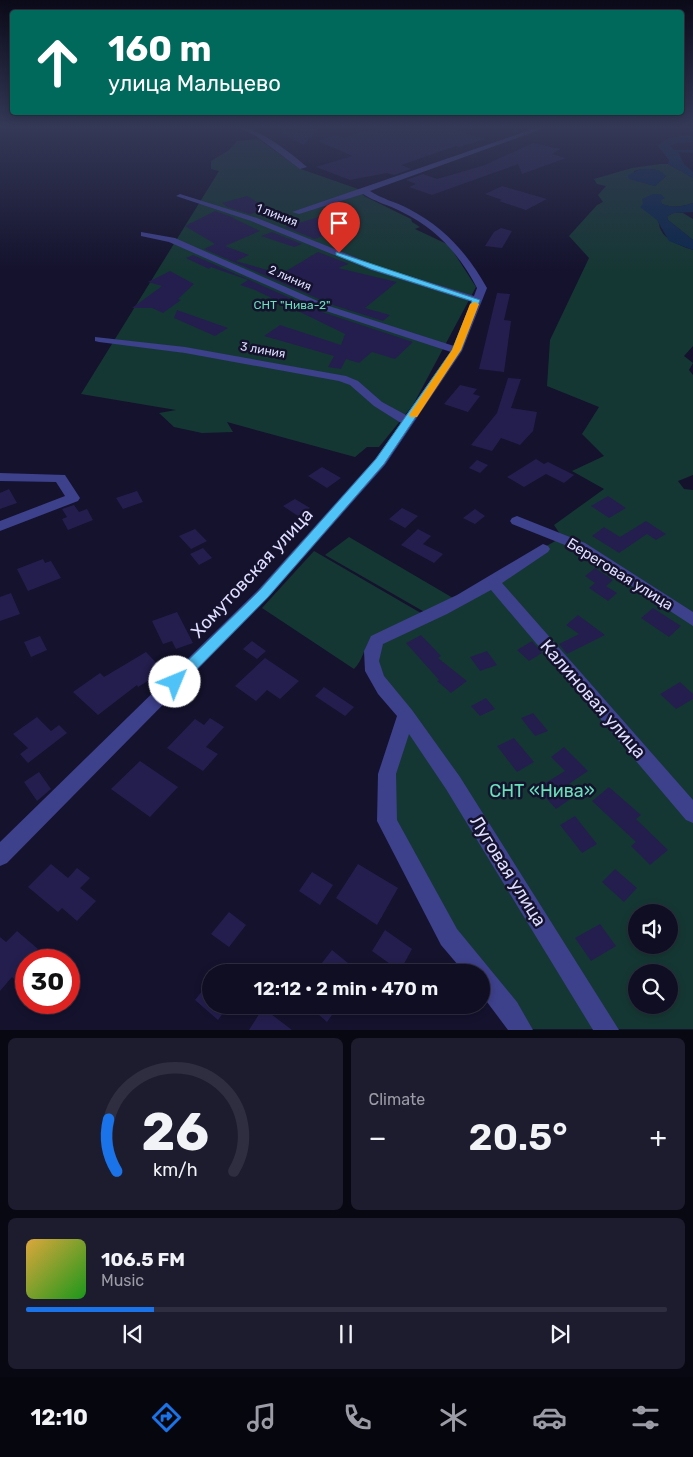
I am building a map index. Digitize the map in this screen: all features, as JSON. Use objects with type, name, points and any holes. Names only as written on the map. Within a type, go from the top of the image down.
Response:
[{"type":"street","points":[[296,212],[411,174]]},
{"type":"street","name":"Хомутовская улица","points":[[0,856],[263,594],[380,462],[457,350],[482,288],[472,268],[450,240],[409,211],[364,191]]},
{"type":"street","name":"1 линия","points":[[180,196],[263,222],[374,268],[476,300]]},
{"type":"street","name":"2 линия","points":[[144,234],[172,240],[326,308],[457,350]]},
{"type":"street","name":"3 линия","points":[[99,339],[193,351],[342,378],[354,382],[378,404],[409,422]]},
{"type":"street","points":[[0,477],[60,478],[73,498],[0,526]]},
{"type":"street","name":"Береговая улица","points":[[517,521],[580,546],[693,620]]},
{"type":"street","points":[[494,583],[543,549]]},
{"type":"street","name":"Луговая улица","points":[[494,583],[432,617],[377,640],[372,648],[369,662],[374,675],[406,715],[453,783],[607,1030]]},
{"type":"street","name":"Калиновая улица","points":[[494,583],[693,814]]},
{"type":"street","points":[[406,715],[387,774],[387,821],[449,937],[471,964]]},
{"type":"street","points":[[490,987],[509,1010],[521,1030]]},
{"type":"green space","name":"СНТ \"Нива-2\"","points":[[217,174],[315,174],[358,189],[364,196],[411,219],[412,222],[420,227],[415,229],[449,245],[476,287],[413,405],[379,447],[367,447],[355,457],[227,422],[233,432],[202,433],[174,427],[159,413],[176,410],[81,394]]},
{"type":"green space","name":"СНТ «Нива»","points":[[611,174],[634,174],[634,180],[655,186],[666,176],[663,174],[686,174],[693,178],[693,203],[678,207],[662,204],[660,200],[664,198],[660,194],[658,216],[661,231],[666,236],[681,246],[693,250],[693,346],[684,356],[693,363],[689,370],[693,375],[693,475],[678,481],[684,489],[693,490],[693,1029],[521,1029],[490,985],[490,964],[471,964],[449,937],[387,821],[406,715],[374,675],[372,648],[562,537],[554,525],[604,489],[572,471],[604,456],[582,434],[599,407],[547,386],[550,340],[589,258],[569,236],[597,205],[603,202],[598,195],[606,186],[597,184],[594,179]]},
{"type":"green space","points":[[674,213],[683,213],[693,219],[693,240],[668,220],[667,216]]},
{"type":"green space","points":[[349,537],[453,598],[428,614],[325,555]]},
{"type":"green space","points":[[314,551],[426,616],[370,640],[354,669],[262,608]]},
{"type":"water","points":[[665,174],[666,176],[655,186],[629,179],[628,175]]},
{"type":"water","points":[[653,194],[660,194],[665,198],[661,200],[662,204],[670,206],[678,207],[693,203],[693,212],[674,213],[667,216],[668,220],[693,240],[693,250],[669,241],[657,220],[640,207],[643,204],[642,199]]},
{"type":"building","points":[[334,174],[381,174],[350,180]]},
{"type":"building","points":[[423,174],[437,179],[454,174],[490,174],[432,195],[409,187],[416,184],[406,180]]},
{"type":"building","points":[[502,186],[547,199],[526,210],[485,194]]},
{"type":"building","points":[[247,196],[269,209],[250,214],[227,207],[222,203]]},
{"type":"building","points":[[215,211],[235,218],[233,218],[260,231],[225,246],[249,255],[236,261],[281,274],[318,252],[349,264],[338,268],[397,282],[365,308],[390,315],[383,321],[330,304],[204,249],[215,244],[185,226]]},
{"type":"building","points":[[322,216],[340,223],[319,231],[328,234],[315,239],[285,227]]},
{"type":"building","points":[[501,228],[512,231],[502,248],[485,246],[494,232]]},
{"type":"building","points":[[272,232],[302,244],[294,247],[261,236]]},
{"type":"building","points":[[193,255],[322,312],[413,342],[395,359],[372,352],[359,363],[346,359],[341,369],[328,367],[334,356],[264,336],[280,325],[341,345],[345,334],[255,290],[240,285],[248,280],[211,267],[209,269],[186,258]]},
{"type":"building","points":[[170,271],[194,284],[178,299],[181,300],[163,313],[152,308],[132,308],[162,286],[148,282]]},
{"type":"building","points":[[497,293],[510,294],[504,320],[511,321],[504,372],[479,369]]},
{"type":"building","points":[[177,310],[228,328],[215,336],[174,318]]},
{"type":"building","points":[[508,378],[521,379],[511,408],[537,412],[533,431],[520,445],[501,438],[492,451],[471,445],[497,413]]},
{"type":"building","points":[[460,385],[477,389],[473,394],[480,396],[468,412],[444,404]]},
{"type":"building","points":[[536,459],[544,464],[548,462],[574,475],[564,483],[546,474],[524,487],[507,477]]},
{"type":"building","points":[[477,460],[488,465],[480,473],[469,468]]},
{"type":"building","points":[[322,467],[341,478],[327,488],[308,476]]},
{"type":"building","points":[[9,489],[17,503],[0,509],[0,493]]},
{"type":"building","points":[[137,491],[143,502],[123,509],[116,498]]},
{"type":"building","points":[[608,496],[626,508],[609,518],[591,506]]},
{"type":"building","points":[[295,499],[310,508],[298,516],[283,506]]},
{"type":"building","points":[[74,505],[79,512],[87,509],[93,520],[68,530],[62,519],[67,517],[62,509]]},
{"type":"building","points":[[402,508],[418,516],[405,528],[389,519]]},
{"type":"building","points":[[475,509],[485,516],[475,524],[463,518]]},
{"type":"building","points":[[646,521],[666,534],[656,540],[647,534],[619,553],[592,536],[604,527],[620,537]]},
{"type":"building","points":[[195,529],[207,541],[191,549],[179,536]]},
{"type":"building","points":[[418,529],[431,536],[423,544],[443,554],[434,563],[401,545]]},
{"type":"building","points":[[203,548],[212,558],[199,565],[190,554]]},
{"type":"building","points":[[43,559],[45,563],[51,561],[61,578],[28,591],[17,569]]},
{"type":"building","points":[[595,568],[613,580],[606,586],[617,593],[608,601],[589,588],[595,583],[585,576]]},
{"type":"building","points":[[11,593],[20,614],[0,621],[0,597]]},
{"type":"building","points":[[653,608],[681,626],[669,637],[641,618]]},
{"type":"building","points":[[177,612],[193,643],[176,649],[172,641],[163,644],[152,621]]},
{"type":"building","points":[[578,615],[605,635],[567,654],[559,644],[579,634],[566,625]]},
{"type":"building","points":[[421,635],[441,656],[438,658],[467,681],[451,693],[437,681],[439,680],[406,643]]},
{"type":"building","points":[[40,636],[47,650],[31,657],[24,642]]},
{"type":"building","points":[[252,641],[266,651],[257,659],[243,649]]},
{"type":"building","points":[[532,641],[542,653],[529,661],[517,650]]},
{"type":"building","points":[[487,651],[497,665],[480,671],[470,657]]},
{"type":"building","points":[[146,652],[164,671],[138,687],[137,685],[98,715],[73,692],[100,673],[104,677]]},
{"type":"building","points":[[265,658],[299,681],[280,699],[267,690],[256,701],[235,686]]},
{"type":"building","points":[[680,682],[693,694],[693,699],[676,709],[660,694]]},
{"type":"building","points":[[324,687],[354,707],[345,716],[315,696]]},
{"type":"building","points":[[486,698],[495,709],[480,716],[471,706]]},
{"type":"building","points":[[533,713],[548,731],[535,736],[521,718]]},
{"type":"building","points":[[37,717],[51,731],[59,725],[67,733],[28,763],[20,754],[28,748],[13,734]]},
{"type":"building","points":[[210,718],[224,727],[206,747],[218,754],[203,771],[167,748],[195,719],[204,725]]},
{"type":"building","points":[[514,738],[534,762],[517,772],[497,746]]},
{"type":"building","points":[[564,747],[588,771],[560,790],[569,800],[556,809],[537,788],[565,771],[551,757]]},
{"type":"building","points":[[140,761],[178,787],[150,817],[111,789]]},
{"type":"building","points":[[39,772],[51,789],[37,801],[24,782]]},
{"type":"building","points":[[609,787],[641,815],[636,819],[668,850],[650,865],[631,846],[636,842],[592,801]]},
{"type":"building","points":[[575,816],[597,844],[582,853],[560,825]]},
{"type":"building","points":[[51,864],[68,878],[77,868],[90,878],[80,888],[96,901],[77,921],[62,908],[58,912],[28,887]]},
{"type":"building","points":[[358,864],[398,888],[377,925],[336,898]]},
{"type":"building","points":[[615,869],[637,888],[624,902],[602,882]]},
{"type":"building","points":[[312,872],[333,885],[320,905],[299,891]]},
{"type":"building","points":[[229,912],[246,925],[229,947],[211,934]]},
{"type":"building","points":[[600,924],[616,946],[591,961],[575,938]]},
{"type":"building","points":[[385,930],[412,949],[404,964],[390,964],[372,951]]},
{"type":"building","points":[[17,931],[38,949],[15,949],[15,980],[12,977],[0,991],[0,937],[6,942]]},
{"type":"building","points":[[332,950],[349,964],[321,964]]},
{"type":"building","points":[[202,991],[202,1006],[195,1000]]},
{"type":"building","points":[[211,1014],[222,1014],[218,1020]]},
{"type":"building","points":[[259,1014],[271,1014],[292,1030],[249,1030]]},
{"type":"building","points":[[318,1014],[333,1014],[327,1022]]},
{"type":"slow traffic","points":[[414,415],[457,350],[475,304]]},
{"type":"route","points":[[175,682],[263,594],[380,462],[398,439],[457,350],[476,300],[374,268],[339,253]]}]
